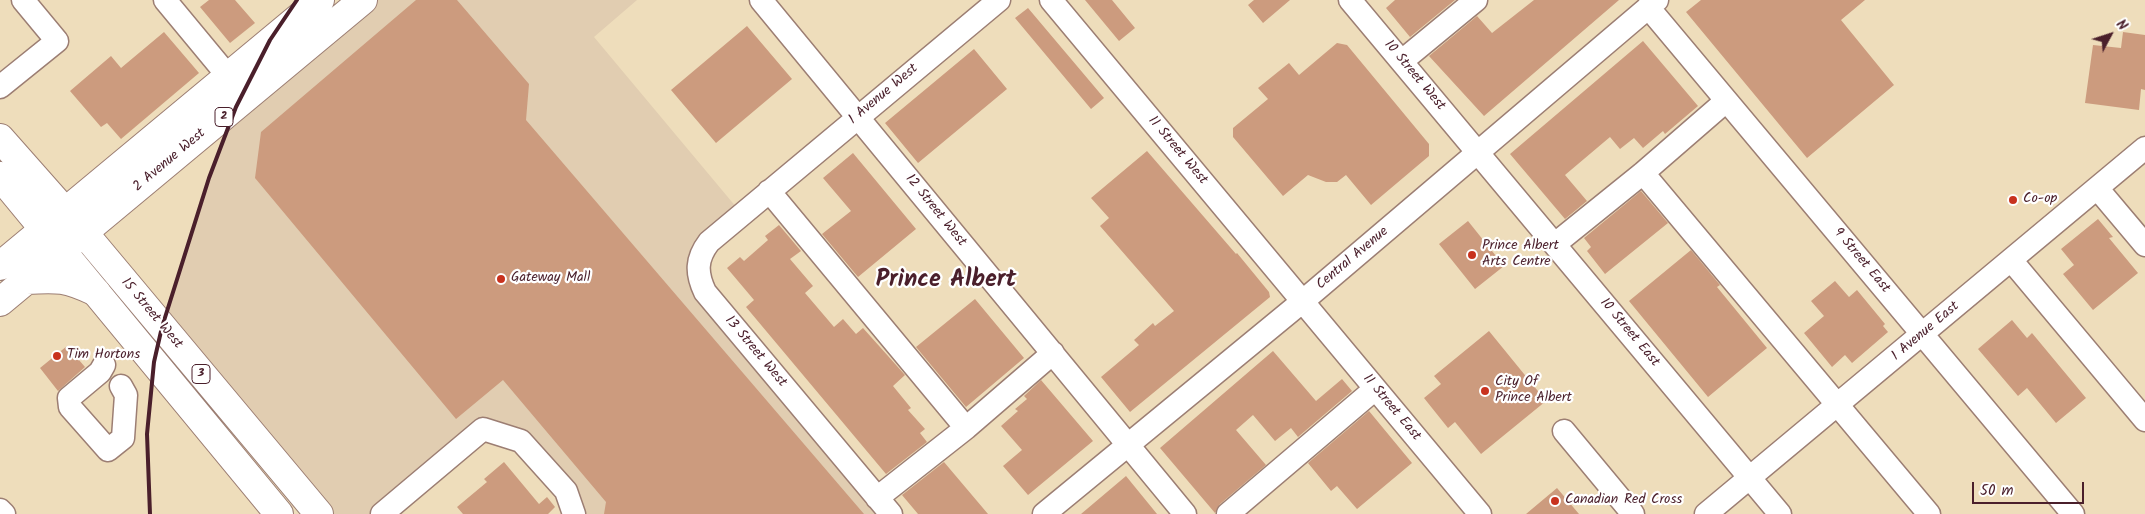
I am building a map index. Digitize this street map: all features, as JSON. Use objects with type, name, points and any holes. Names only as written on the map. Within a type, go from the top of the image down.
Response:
[{"type":"main road","name":"2 Avenue West","points":[[0,302],[363,0]]},
{"type":"main road","name":"2 Avenue West","points":[[0,266],[315,1]]},
{"type":"main road","name":"15 Street West","points":[[0,138],[84,233],[318,514]]},
{"type":"main road","name":"15 Street West","points":[[0,176],[279,514]]},
{"type":"main road","points":[[26,280],[58,278],[74,282],[96,292]]},
{"type":"street","points":[[0,87],[57,41],[23,0]]},
{"type":"street","points":[[165,0],[228,76]]},
{"type":"street","name":"12 Street West","points":[[761,0],[1185,514]]},
{"type":"street","name":"1 Avenue West","points":[[769,191],[1000,0]]},
{"type":"street","name":"11 Street West","points":[[1052,0],[1303,302]]},
{"type":"street","name":"10 Street West","points":[[1350,0],[1478,152]]},
{"type":"street","points":[[1402,61],[1476,0]]},
{"type":"street","name":"Central Avenue","points":[[1044,514],[1303,302],[1653,4]]},
{"type":"street","name":"9 Street East","points":[[1653,4],[1726,101],[2073,514]]},
{"type":"street","points":[[1555,244],[1643,173],[1726,101]]},
{"type":"street","name":"1 Avenue East","points":[[1706,514],[1838,406],[2145,148]]},
{"type":"street","name":"10 Street East","points":[[1478,152],[1780,514]]},
{"type":"street","points":[[1643,173],[1929,514]]},
{"type":"street","points":[[2097,188],[2145,245]]},
{"type":"street","points":[[769,191],[966,428]]},
{"type":"street","name":"13 Street West","points":[[769,191],[708,242],[701,252],[697,264],[699,279],[705,292],[884,506]]},
{"type":"street","points":[[2011,260],[2145,420]]},
{"type":"street","name":"11 Street East","points":[[1303,302],[1480,514]]},
{"type":"street","points":[[884,506],[966,428],[1053,353]]},
{"type":"street","points":[[104,365],[100,372],[69,398],[70,408],[108,450],[122,438],[126,394],[120,386]]},
{"type":"street","points":[[1228,514],[1375,388]]},
{"type":"street","points":[[382,514],[483,429],[520,441],[566,491],[574,514]]},
{"type":"street","points":[[1564,431],[1633,514]]},
{"type":"street","points":[[0,510],[4,514]]},
{"type":"shaded area","points":[[363,0],[637,0],[594,37],[742,214],[697,265],[891,514],[574,514],[521,441],[483,429],[382,514],[318,514],[161,332],[209,178],[236,107]]},
{"type":"building","points":[[209,0],[235,0],[255,23],[230,43],[200,7]]},
{"type":"building","name":"Gateway Mall","points":[[416,0],[457,0],[529,84],[526,120],[864,514],[604,514],[606,502],[503,380],[456,419],[255,178],[261,132]]},
{"type":"building","points":[[1085,0],[1112,0],[1135,28],[1119,41]]},
{"type":"building","points":[[1254,0],[1290,0],[1263,23],[1248,5]]},
{"type":"building","points":[[1395,0],[1455,0],[1410,37],[1386,8]]},
{"type":"building","points":[[1534,0],[1619,0],[1484,116],[1429,56],[1477,16],[1492,33]]},
{"type":"building","points":[[1701,0],[1865,0],[1841,20],[1894,85],[1807,158],[1686,12]]},
{"type":"building","points":[[1028,8],[1104,98],[1091,109],[1015,18]]},
{"type":"building","points":[[747,26],[792,79],[716,143],[671,90]]},
{"type":"building","points":[[164,32],[199,73],[121,139],[107,123],[101,127],[70,91],[111,56],[121,68]]},
{"type":"building","points":[[2123,32],[2145,35],[2145,90],[2141,89],[2139,110],[2085,103],[2093,45],[2121,48]]},
{"type":"building","points":[[1643,41],[1698,106],[1665,134],[1663,131],[1643,148],[1634,138],[1620,149],[1610,137],[1565,175],[1587,201],[1565,219],[1510,154]]},
{"type":"building","points":[[1337,43],[1347,45],[1429,144],[1429,156],[1371,205],[1346,175],[1337,182],[1326,182],[1308,175],[1283,196],[1233,137],[1233,128],[1268,99],[1258,88],[1289,63],[1299,75]]},
{"type":"building","points":[[974,49],[1007,89],[918,163],[885,123]]},
{"type":"building","points":[[1147,151],[1237,253],[1269,292],[1270,297],[1130,412],[1101,377],[1139,345],[1134,340],[1153,323],[1155,326],[1174,311],[1100,226],[1109,218],[1091,198]]},
{"type":"building","points":[[853,153],[916,229],[858,277],[822,234],[851,211],[823,178]]},
{"type":"building","points":[[1641,191],[1668,223],[1605,274],[1587,251],[1591,247],[1584,238]]},
{"type":"building","points":[[2098,219],[2113,237],[2109,238],[2138,273],[2093,310],[2063,274],[2074,265],[2061,249]]},
{"type":"building","name":"Prince Albert Arts Centre","points":[[1468,221],[1504,266],[1475,289],[1439,244]]},
{"type":"building","points":[[779,225],[801,251],[790,259],[813,286],[805,293],[834,327],[843,319],[856,334],[863,328],[905,375],[893,386],[911,408],[908,410],[925,429],[920,433],[927,442],[886,474],[746,307],[754,300],[727,268],[740,257],[744,261],[768,240],[765,236]]},
{"type":"building","points":[[1691,250],[1720,285],[1717,287],[1767,348],[1708,397],[1629,301]]},
{"type":"building","points":[[1835,281],[1849,297],[1857,290],[1885,324],[1883,326],[1888,332],[1852,363],[1845,355],[1832,367],[1804,333],[1824,316],[1811,301]]},
{"type":"building","points":[[975,299],[1024,358],[966,407],[916,347]]},
{"type":"building","points":[[2012,320],[2027,338],[2032,333],[2086,398],[2056,423],[2027,388],[2018,396],[1978,349]]},
{"type":"building","name":"City Of Prince Albert","points":[[1489,331],[1546,401],[1481,454],[1455,422],[1448,428],[1424,398],[1441,384],[1434,376]]},
{"type":"building","points":[[67,346],[85,367],[58,391],[40,368]]},
{"type":"building","points":[[1273,351],[1316,401],[1342,379],[1352,391],[1298,437],[1291,428],[1275,441],[1253,415],[1236,430],[1266,465],[1220,504],[1215,513],[1160,448]]},
{"type":"building","points":[[1041,380],[1093,441],[1028,495],[1003,466],[1022,450],[1001,426],[1018,411],[1015,409],[1027,399],[1024,396]]},
{"type":"building","points":[[1369,411],[1412,463],[1357,509],[1337,486],[1331,491],[1308,463]]},
{"type":"building","points":[[504,462],[539,504],[547,497],[555,507],[548,514],[463,514],[457,507],[487,482],[484,479]]},
{"type":"building","points":[[944,462],[988,514],[918,514],[902,495]]},
{"type":"building","points":[[1126,476],[1157,514],[1081,514]]},
{"type":"building","name":"Canadian Red Cross","points":[[1557,488],[1579,514],[1526,514]]},
{"type":"railway","points":[[150,514],[147,434],[154,362],[162,327],[209,178],[236,107],[270,40],[297,0]]},
{"type":"place","name":"Co-op","points":[[2013,200]]},
{"type":"place","name":"Prince Albert Arts Centre","points":[[1472,255]]},
{"type":"place","name":"Gateway Mall","points":[[501,279]]},
{"type":"place","name":"Tim Hortons","points":[[57,356]]},
{"type":"place","name":"City Of Prince Albert","points":[[1485,391]]},
{"type":"place","name":"Canadian Red Cross","points":[[1555,501]]},
{"type":"district","name":"Prince Albert","points":[[946,282]]}]
